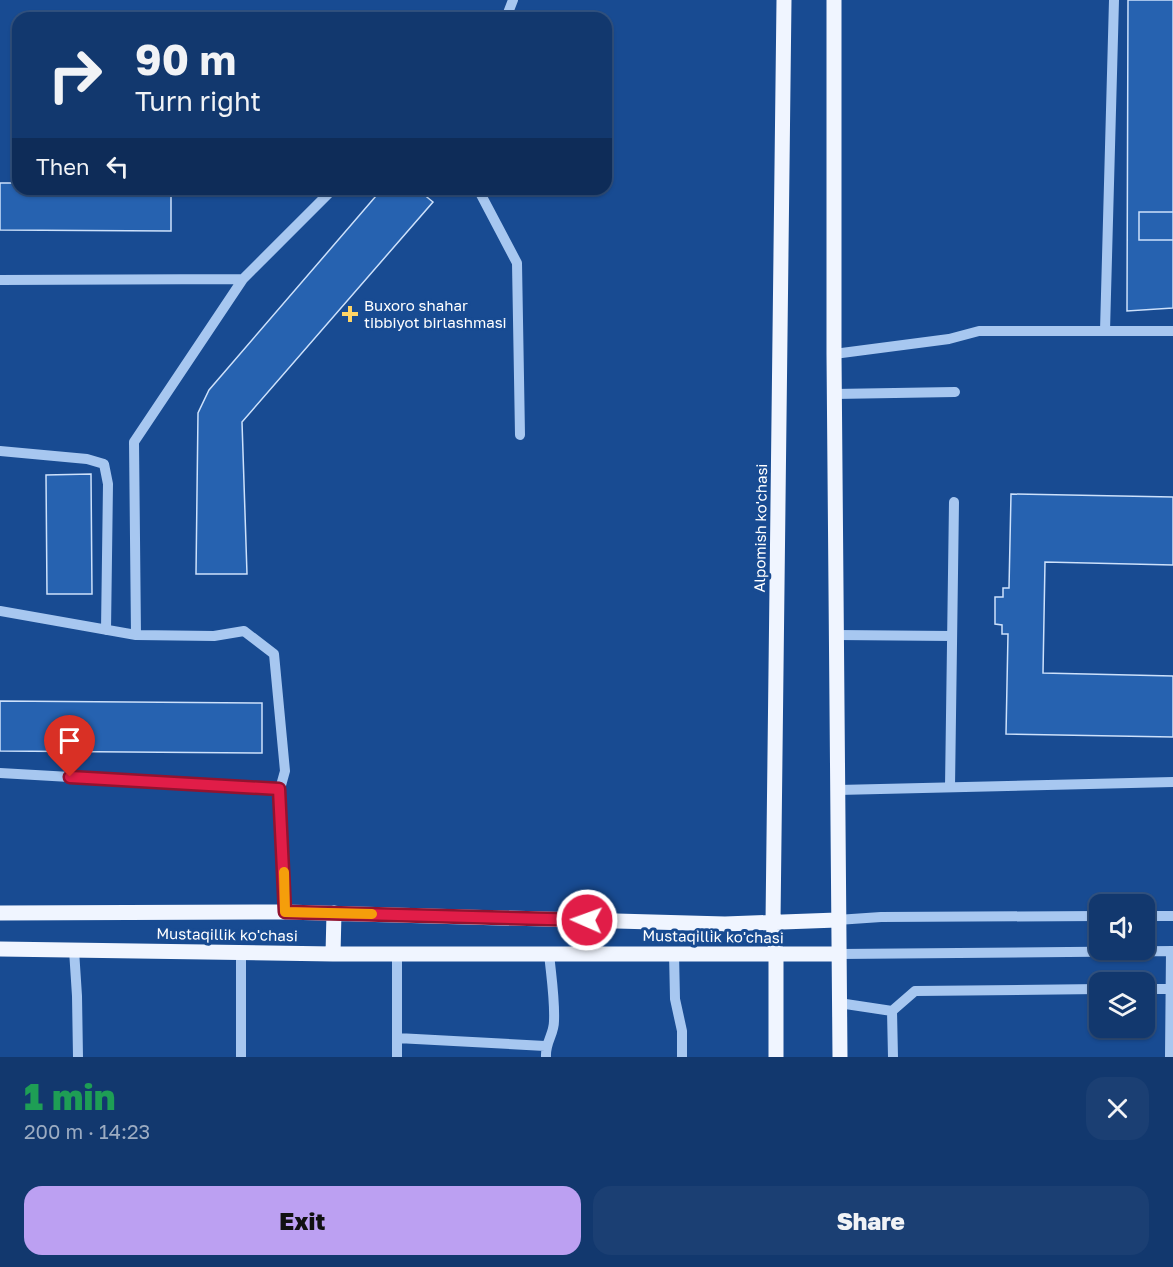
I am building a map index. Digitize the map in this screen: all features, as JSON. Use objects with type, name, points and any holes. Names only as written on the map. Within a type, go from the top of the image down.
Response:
[{"type":"main road","name":"Alpomish ko'chasi","points":[[776,1057],[776,955],[773,922],[784,0]]},
{"type":"main road","points":[[834,0],[834,394],[840,1057]]},
{"type":"main road","name":"Mustaqillik ko'chasi","points":[[0,913],[285,912],[725,924],[837,920]]},
{"type":"main road","points":[[333,954],[334,913]]},
{"type":"main road","name":"Mustaqillik ko'chasi","points":[[0,950],[333,954],[839,954]]},
{"type":"street","points":[[1105,331],[1114,0]]},
{"type":"street","points":[[136,635],[134,442],[243,279],[327,195]]},
{"type":"street","points":[[481,195],[517,263],[520,435]]},
{"type":"street","points":[[0,280],[243,279]]},
{"type":"street","points":[[834,354],[949,339],[979,332],[1173,331]]},
{"type":"street","points":[[834,394],[955,392]]},
{"type":"street","points":[[0,451],[87,459],[104,464],[108,484],[106,630]]},
{"type":"street","points":[[950,788],[954,502]]},
{"type":"street","points":[[0,611],[136,635],[214,636],[244,631],[274,654],[285,771],[279,789],[285,912]]},
{"type":"street","points":[[837,635],[952,636]]},
{"type":"street","points":[[0,773],[279,789]]},
{"type":"street","points":[[838,790],[1173,782]]},
{"type":"street","name":"Mustaqillik ko'chasi","points":[[837,920],[880,917],[1089,916]]},
{"type":"street","points":[[1155,916],[1173,916]]},
{"type":"street","points":[[74,950],[78,1057]]},
{"type":"street","points":[[1170,1057],[1172,951]]},
{"type":"street","name":"Mustaqillik ko'chasi","points":[[839,954],[1172,951]]},
{"type":"street","points":[[241,952],[241,1057]]},
{"type":"street","points":[[397,1038],[546,1052],[555,1021],[549,953]]},
{"type":"street","points":[[674,953],[675,999],[682,1031],[682,1057]]},
{"type":"street","points":[[397,954],[397,1057]]},
{"type":"street","points":[[839,1003],[892,1011],[915,991],[1089,989]]},
{"type":"street","points":[[1155,989],[1172,989]]},
{"type":"street","points":[[892,1011],[893,1057]]},
{"type":"building","points":[[1128,0],[1173,0],[1173,308],[1127,311]]},
{"type":"building","points":[[0,183],[12,183],[12,195],[171,195],[171,231],[0,230]]},
{"type":"building","points":[[377,195],[424,195],[433,202],[242,422],[247,574],[196,574],[198,413],[209,390]]},
{"type":"building","points":[[1139,212],[1173,212],[1173,240],[1139,240]]},
{"type":"building","points":[[91,474],[92,594],[47,594],[46,475]]},
{"type":"building","points":[[1011,494],[1173,497],[1173,565],[1045,562],[1043,673],[1173,676],[1173,737],[1006,734],[1008,634],[1002,634],[1002,625],[995,624],[995,597],[1003,597],[1003,588],[1009,588]]},
{"type":"building","points":[[0,701],[262,703],[262,753],[0,751]]},
{"type":"slow traffic","points":[[284,872],[285,912],[372,914]]},
{"type":"place","name":"Buxoro shahar tibbiyot birlashmasi","points":[[350,314]]},
{"type":"route","points":[[70,777],[279,789],[285,912],[587,920]]}]
